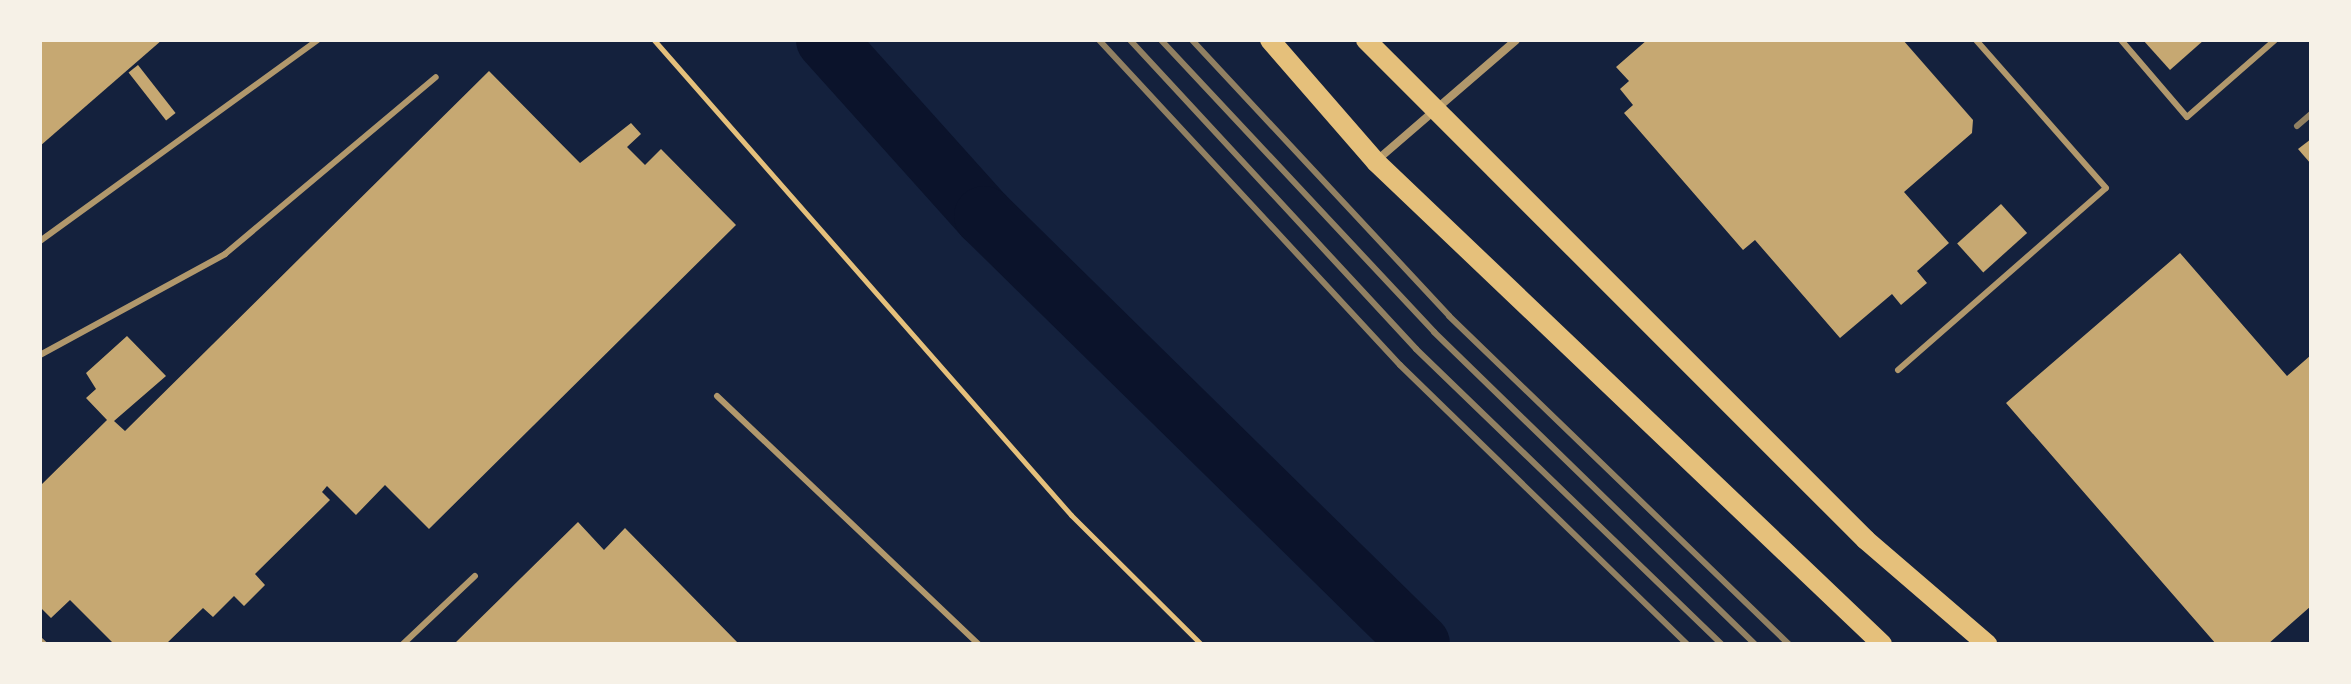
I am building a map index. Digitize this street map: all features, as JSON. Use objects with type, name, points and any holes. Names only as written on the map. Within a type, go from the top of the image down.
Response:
[{"type":"main road","points":[[1270,40],[1376,162],[1882,644]]},
{"type":"main road","points":[[1366,40],[1432,113],[1866,540],[1987,644]]},
{"type":"street","points":[[1376,162],[1516,40]]},
{"type":"lane","points":[[40,241],[318,40]]},
{"type":"lane","points":[[1898,370],[2106,188],[1976,40]]},
{"type":"lane","points":[[2121,40],[2187,117],[2275,40]]},
{"type":"lane","points":[[40,355],[225,254],[436,77]]},
{"type":"lane","points":[[717,396],[978,644]]},
{"type":"lane","points":[[403,644],[475,576]]},
{"type":"path","points":[[654,40],[1071,515],[1201,644]]},
{"type":"building","points":[[40,40],[162,40],[40,146]]},
{"type":"building","points":[[1647,40],[1903,40],[1973,120],[1972,133],[1904,192],[1949,243],[1917,271],[1927,283],[1901,305],[1892,294],[1840,338],[1755,240],[1743,250],[1624,113],[1633,105],[1620,89],[1629,81],[1616,67]]},
{"type":"building","points":[[2143,40],[2204,40],[2170,70]]},
{"type":"building","points":[[138,65],[176,113],[166,120],[129,72]]},
{"type":"building","points":[[489,71],[580,163],[631,123],[641,134],[627,147],[645,165],[661,149],[736,225],[429,529],[385,485],[356,515],[327,486],[322,492],[330,500],[255,574],[265,585],[244,606],[234,596],[213,617],[203,608],[166,644],[114,644],[70,600],[51,618],[40,607],[40,486],[107,420],[86,398],[96,389],[86,373],[127,336],[166,376],[114,421],[125,431]]},
{"type":"building","points":[[2311,139],[2311,164],[2298,149]]},
{"type":"building","points":[[2001,204],[2027,233],[1983,272],[1957,243]]},
{"type":"building","points":[[2180,253],[2287,376],[2311,355],[2311,606],[2268,644],[2216,644],[2006,403]]},
{"type":"building","points":[[578,522],[604,550],[625,528],[739,644],[454,644]]},
{"type":"waterway","points":[[826,40],[984,216],[1420,644]]},
{"type":"railway","points":[[1099,40],[1400,365],[1687,644]]},
{"type":"railway","points":[[1130,40],[1416,349],[1721,644]]},
{"type":"railway","points":[[1161,40],[1434,332],[1755,644]]},
{"type":"railway","points":[[1192,40],[1449,316],[1789,644]]},
{"type":"railway","points":[[2297,126],[2311,114]]}]
